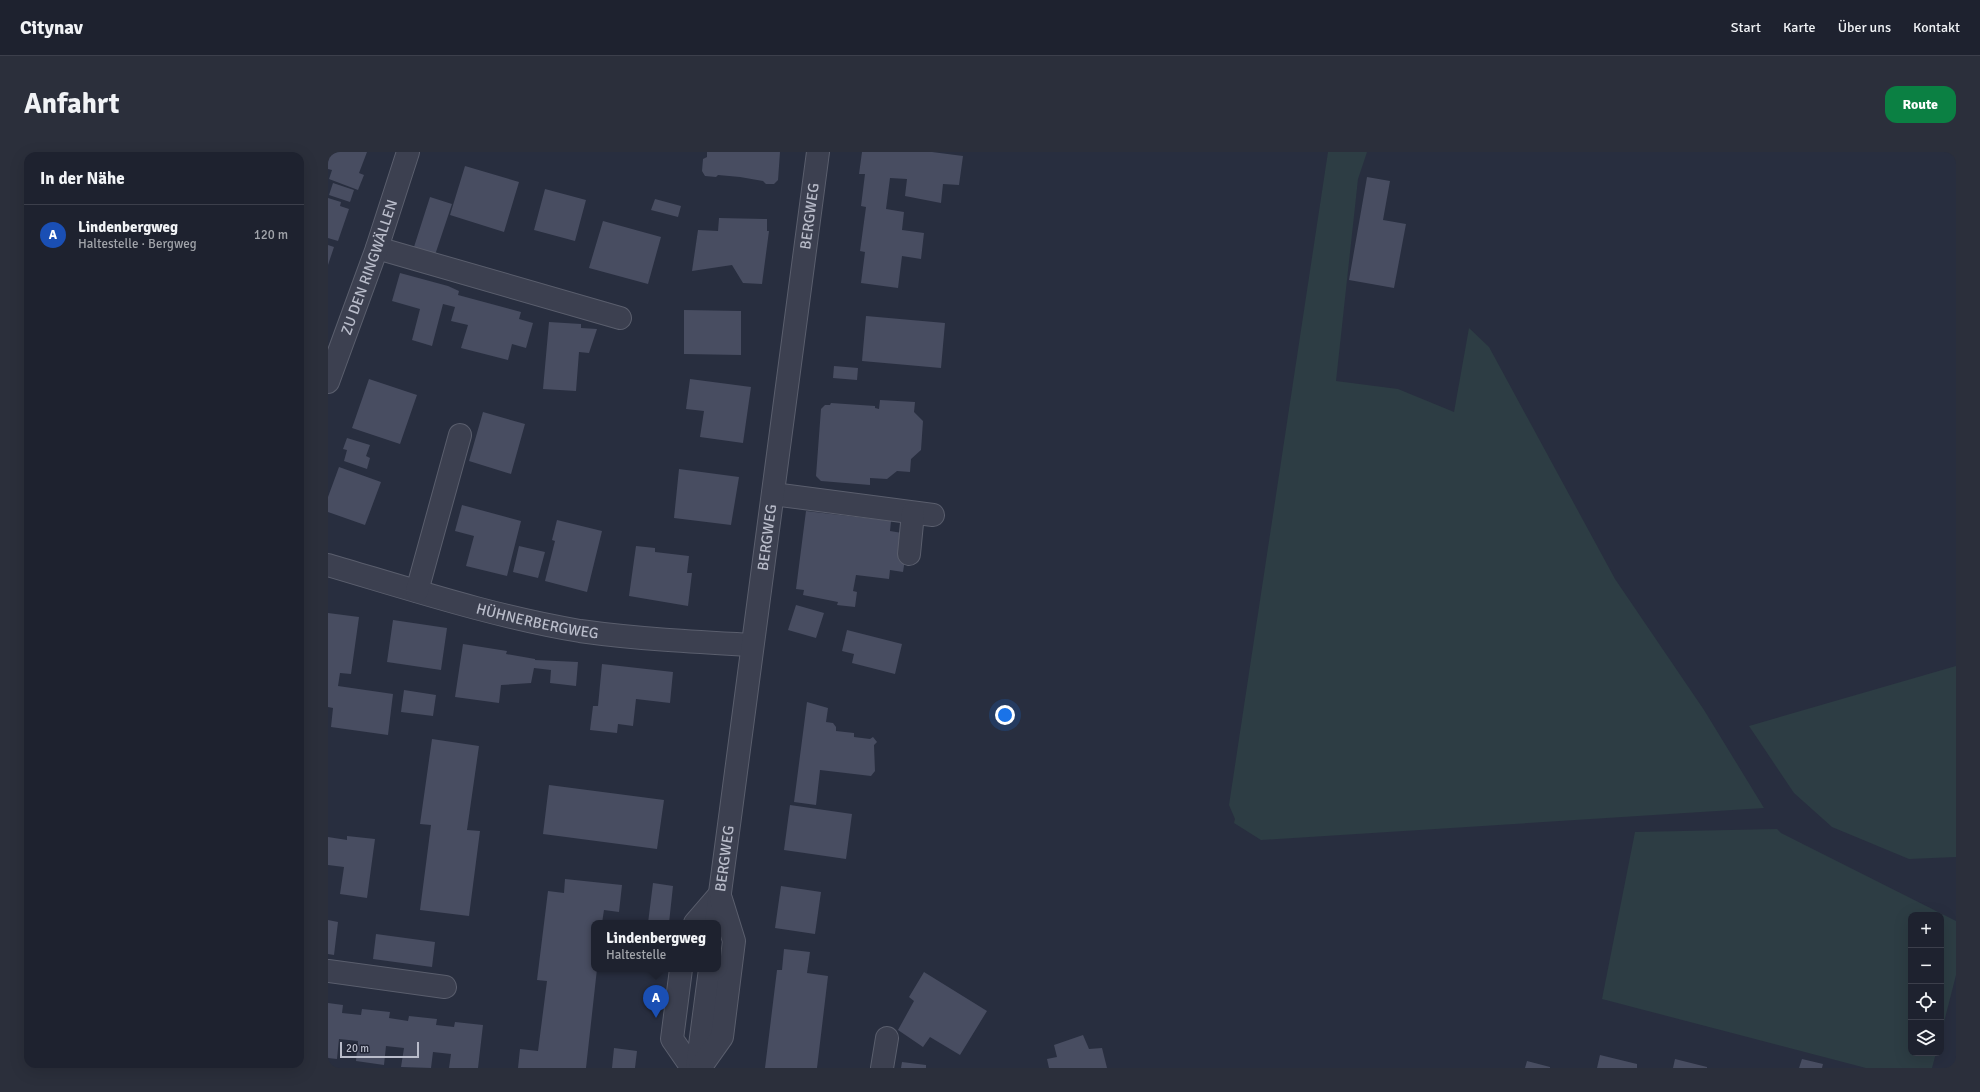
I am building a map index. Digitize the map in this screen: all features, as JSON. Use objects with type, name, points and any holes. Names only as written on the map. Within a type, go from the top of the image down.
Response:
[{"type":"street","name":"ZU DEN RINGWÄLLEN","points":[[328,382],[332,360],[377,248],[408,152]]},
{"type":"street","name":"BERGWEG","points":[[716,920],[818,152]]},
{"type":"street","points":[[377,248],[620,318]]},
{"type":"street","points":[[417,591],[460,435]]},
{"type":"street","points":[[773,494],[923,514],[909,554]]},
{"type":"street","name":"HÜHNERBERGWEG","points":[[328,565],[417,591],[536,622],[628,637],[752,646]]},
{"type":"street","points":[[698,920],[720,894]]},
{"type":"street","points":[[700,1068],[722,1037],[734,941],[720,894]]},
{"type":"street","points":[[328,971],[445,987]]},
{"type":"street","points":[[681,972],[672,1039],[692,1068]]},
{"type":"street","points":[[697,1068],[710,972]]},
{"type":"street","points":[[882,1068],[887,1038]]},
{"type":"shaded area","points":[[1328,152],[1367,152],[1358,179],[1336,381],[1398,389],[1454,412],[1469,328],[1489,347],[1615,579],[1704,710],[1764,808],[1261,840],[1234,823],[1235,819],[1229,805]]},
{"type":"shaded area","points":[[1956,666],[1956,857],[1909,859],[1832,827],[1794,793],[1749,726]]},
{"type":"shaded area","points":[[1777,829],[1781,833],[1938,912],[1908,912],[1908,1056],[1935,1056],[1932,1068],[1866,1068],[1602,999],[1635,832]]},
{"type":"shaded area","points":[[1944,915],[1956,921],[1956,975],[1944,1022]]},
{"type":"building","points":[[328,152],[367,152],[359,173],[364,175],[358,190],[329,179],[332,170],[328,169]]},
{"type":"building","points":[[707,152],[780,152],[778,180],[774,184],[766,184],[763,181],[740,177],[718,175],[716,177],[705,176],[702,171],[703,159],[707,157]]},
{"type":"building","points":[[862,152],[932,152],[963,156],[959,185],[943,184],[941,203],[905,196],[907,179],[890,178],[886,209],[904,212],[902,230],[924,233],[921,259],[902,256],[898,288],[861,283],[865,252],[860,251],[866,207],[861,206],[865,174],[859,174]]},
{"type":"building","points":[[465,166],[519,182],[504,232],[450,215]]},
{"type":"building","points":[[1367,177],[1390,181],[1383,220],[1406,224],[1394,288],[1349,280]]},
{"type":"building","points":[[333,183],[354,190],[350,202],[329,195]]},
{"type":"building","points":[[545,189],[586,200],[575,241],[534,230]]},
{"type":"building","points":[[430,197],[452,204],[434,258],[413,250]]},
{"type":"building","points":[[328,198],[341,202],[340,206],[349,209],[338,241],[328,238]]},
{"type":"building","points":[[655,199],[681,206],[678,217],[651,210]]},
{"type":"building","points":[[719,218],[767,219],[767,231],[769,231],[762,284],[743,283],[732,265],[692,271],[698,230],[718,231]]},
{"type":"building","points":[[603,221],[661,237],[648,284],[589,268]]},
{"type":"building","points":[[328,245],[334,247],[328,265]]},
{"type":"building","points":[[400,273],[448,286],[459,291],[458,295],[521,312],[519,319],[533,323],[526,348],[512,344],[508,360],[461,348],[468,325],[451,321],[455,307],[443,304],[432,346],[412,340],[420,309],[392,301]]},
{"type":"building","points":[[684,310],[741,311],[741,355],[684,354]]},
{"type":"building","points":[[866,316],[945,323],[941,368],[862,361]]},
{"type":"building","points":[[549,322],[581,324],[581,328],[597,329],[589,353],[579,352],[576,391],[543,389]]},
{"type":"building","points":[[834,366],[858,368],[857,380],[833,378]]},
{"type":"building","points":[[369,379],[417,395],[400,444],[352,428]]},
{"type":"building","points":[[690,379],[751,387],[743,443],[700,437],[704,411],[686,409]]},
{"type":"building","points":[[880,400],[915,402],[914,412],[923,421],[921,450],[911,459],[910,472],[897,471],[887,479],[870,478],[870,485],[821,481],[816,476],[821,409],[825,405],[830,405],[831,403],[875,406],[875,408],[879,409]]},
{"type":"building","points":[[483,412],[525,424],[511,474],[469,461]]},
{"type":"building","points":[[347,438],[370,445],[366,456],[370,458],[367,469],[344,461],[347,450],[343,449]]},
{"type":"building","points":[[339,467],[381,482],[365,525],[328,512],[328,497]]},
{"type":"building","points":[[679,469],[739,477],[731,525],[674,518]]},
{"type":"building","points":[[462,505],[521,521],[507,576],[466,566],[474,536],[455,531]]},
{"type":"building","points":[[806,511],[891,521],[890,531],[902,533],[906,553],[903,572],[890,570],[889,579],[856,575],[853,591],[857,592],[855,607],[837,605],[838,602],[803,595],[804,590],[796,589]]},
{"type":"building","points":[[557,520],[602,531],[587,592],[545,581],[555,541],[552,540]]},
{"type":"building","points":[[519,546],[545,552],[538,578],[513,572]]},
{"type":"building","points":[[636,546],[655,548],[655,552],[689,556],[687,573],[692,573],[688,606],[629,596]]},
{"type":"building","points":[[796,605],[824,613],[816,638],[788,630]]},
{"type":"building","points":[[328,613],[359,617],[351,674],[340,673],[338,686],[393,694],[388,735],[331,727],[333,708],[328,707]]},
{"type":"building","points":[[393,620],[447,628],[441,670],[387,662]]},
{"type":"building","points":[[847,630],[902,644],[895,674],[852,663],[854,654],[842,651]]},
{"type":"building","points":[[463,644],[507,651],[506,654],[535,660],[578,662],[576,686],[550,683],[551,670],[534,668],[531,683],[501,685],[499,703],[455,697]]},
{"type":"building","points":[[602,664],[673,672],[670,703],[636,699],[633,726],[618,724],[617,733],[590,730],[593,706],[598,706]]},
{"type":"building","points":[[404,690],[436,695],[433,716],[401,712]]},
{"type":"building","points":[[807,702],[828,708],[826,722],[833,723],[836,727],[836,731],[854,733],[854,737],[870,739],[873,737],[877,742],[874,745],[875,771],[871,776],[820,770],[816,805],[794,802]]},
{"type":"building","points":[[432,739],[479,746],[467,830],[480,831],[469,916],[420,910],[431,825],[420,824]]},
{"type":"building","points":[[549,785],[664,800],[657,849],[543,834]]},
{"type":"building","points":[[790,805],[852,814],[846,859],[784,850]]},
{"type":"building","points":[[347,836],[375,839],[367,898],[340,894],[344,867],[328,865],[328,837],[347,840]]},
{"type":"building","points":[[565,879],[622,885],[619,912],[604,910],[602,920],[591,920],[591,972],[597,972],[586,1068],[518,1068],[520,1049],[538,1051],[547,981],[537,980],[548,891],[564,893]]},
{"type":"building","points":[[653,883],[673,886],[669,920],[648,920]]},
{"type":"building","points":[[781,886],[821,892],[815,934],[775,928]]},
{"type":"building","points":[[328,920],[338,922],[334,955],[328,954]]},
{"type":"building","points":[[376,934],[435,942],[432,967],[373,959]]},
{"type":"building","points":[[784,949],[810,952],[807,973],[828,976],[817,1068],[765,1068],[777,970],[782,970]]},
{"type":"building","points":[[924,972],[987,1011],[960,1055],[930,1037],[923,1047],[898,1030],[914,1001],[909,997]]},
{"type":"building","points":[[328,1003],[343,1005],[342,1013],[361,1015],[362,1009],[390,1012],[389,1018],[408,1021],[409,1016],[437,1019],[436,1025],[454,1027],[455,1022],[483,1025],[478,1068],[449,1068],[451,1054],[433,1052],[431,1068],[401,1067],[404,1048],[386,1046],[384,1065],[356,1061],[358,1041],[339,1039],[337,1059],[328,1058]]},
{"type":"building","points":[[1083,1035],[1089,1049],[1102,1048],[1107,1068],[1049,1068],[1047,1059],[1057,1057],[1054,1045]]},
{"type":"building","points":[[614,1048],[637,1051],[635,1068],[612,1068]]},
{"type":"building","points":[[1600,1055],[1637,1064],[1637,1068],[1597,1068]]},
{"type":"building","points":[[1675,1059],[1707,1067],[1707,1068],[1673,1068]]},
{"type":"building","points":[[1802,1059],[1823,1064],[1822,1068],[1799,1068]]},
{"type":"building","points":[[1527,1061],[1550,1067],[1550,1068],[1525,1068]]},
{"type":"building","points":[[902,1062],[926,1065],[926,1068],[901,1068]]},
{"type":"place","name":"Lindenbergweg","points":[[656,1018]]}]
